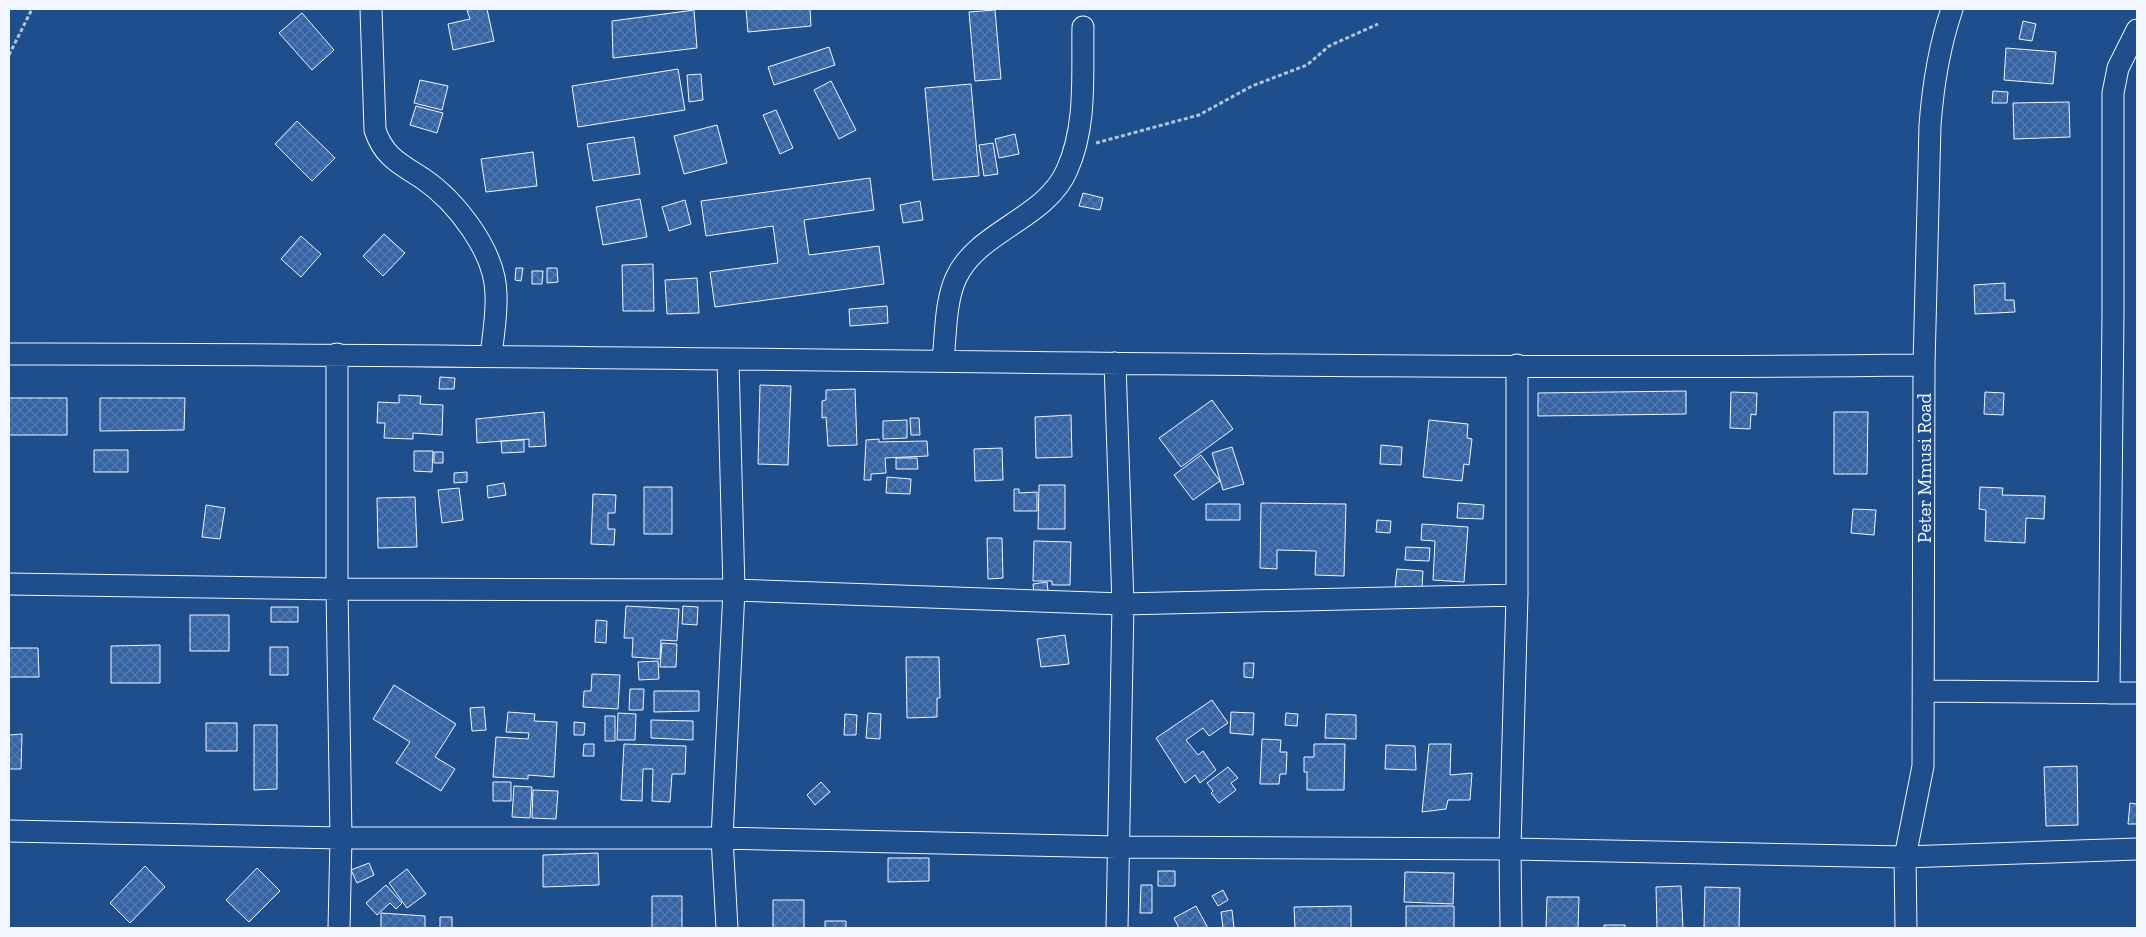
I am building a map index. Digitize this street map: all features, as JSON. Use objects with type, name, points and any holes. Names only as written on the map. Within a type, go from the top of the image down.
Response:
[{"type":"street","points":[[371,9],[375,130],[378,140],[394,161],[438,190],[473,230],[490,264],[496,294],[491,356]]},
{"type":"street","name":"Peter Mmusi Road","points":[[1906,928],[1905,857],[1923,766],[1924,365],[1930,116],[1941,41],[1952,9]]},
{"type":"street","points":[[944,360],[951,295],[956,277],[966,261],[1053,193],[1067,171],[1080,127],[1083,27]]},
{"type":"street","points":[[2109,692],[2113,93],[2118,68],[2137,30]]},
{"type":"street","points":[[9,354],[337,354],[728,360],[944,360],[1731,367],[1924,365]]},
{"type":"street","points":[[337,354],[337,589],[341,838],[339,928]]},
{"type":"street","points":[[727,928],[722,838],[734,590],[728,360]]},
{"type":"street","points":[[1115,363],[1123,604],[1117,928]]},
{"type":"street","points":[[1510,928],[1510,849],[1517,595],[1518,365]]},
{"type":"street","points":[[9,584],[337,589],[734,590],[1123,604],[1517,595]]},
{"type":"street","points":[[1924,691],[2137,693]]},
{"type":"street","points":[[9,831],[341,838],[722,838],[1118,846],[1510,849],[1905,857],[2137,849]]},
{"type":"path","points":[[9,55],[32,9]]},
{"type":"path","points":[[1074,149],[1199,115],[1252,86],[1307,65],[1329,46],[1378,24]]},
{"type":"building","points":[[487,9],[494,41],[453,50],[448,24],[470,19],[467,10]]},
{"type":"building","points":[[746,9],[810,9],[811,26],[748,32]]},
{"type":"building","points":[[694,10],[697,48],[613,58],[612,21]]},
{"type":"building","points":[[995,10],[1001,79],[975,81],[969,12]]},
{"type":"building","points":[[302,13],[334,50],[312,70],[279,33]]},
{"type":"building","points":[[2023,21],[2036,24],[2032,41],[2019,39]]},
{"type":"building","points":[[829,47],[835,65],[774,85],[768,67]]},
{"type":"building","points":[[2006,48],[2056,52],[2053,84],[2004,80]]},
{"type":"building","points":[[678,69],[685,110],[578,127],[572,86]]},
{"type":"building","points":[[701,74],[703,100],[689,102],[687,75]]},
{"type":"building","points":[[420,80],[448,86],[442,110],[414,103]]},
{"type":"building","points":[[831,81],[856,130],[839,139],[814,90]]},
{"type":"building","points":[[971,84],[979,176],[933,180],[925,88]]},
{"type":"building","points":[[1993,91],[2008,92],[2007,103],[1992,103]]},
{"type":"building","points":[[2069,102],[2070,137],[2014,139],[2013,103]]},
{"type":"building","points":[[416,106],[443,113],[437,133],[410,125]]},
{"type":"building","points":[[776,110],[793,148],[780,154],[763,115]]},
{"type":"building","points":[[297,121],[335,158],[312,181],[275,144]]},
{"type":"building","points":[[717,125],[727,163],[684,174],[674,136]]},
{"type":"building","points":[[1015,134],[1019,154],[999,158],[995,139]]},
{"type":"building","points":[[634,137],[640,174],[593,181],[587,144]]},
{"type":"building","points":[[993,143],[998,174],[984,176],[979,145]]},
{"type":"building","points":[[533,152],[537,186],[486,192],[481,159]]},
{"type":"building","points":[[870,178],[874,210],[804,220],[809,255],[879,246],[884,284],[715,307],[710,272],[778,263],[773,226],[706,236],[701,201]]},
{"type":"building","points":[[1083,193],[1103,198],[1100,210],[1079,206]]},
{"type":"building","points":[[640,199],[647,237],[603,245],[596,207]]},
{"type":"building","points":[[685,200],[691,224],[669,231],[662,207]]},
{"type":"building","points":[[920,201],[923,220],[903,223],[900,205]]},
{"type":"building","points":[[384,234],[405,253],[383,276],[363,256]]},
{"type":"building","points":[[301,236],[321,254],[301,277],[281,259]]},
{"type":"building","points":[[653,264],[654,311],[623,311],[622,265]]},
{"type":"building","points":[[516,268],[523,268],[521,281],[515,280]]},
{"type":"building","points":[[547,268],[557,268],[558,282],[547,283]]},
{"type":"building","points":[[532,271],[543,271],[542,284],[532,284]]},
{"type":"building","points":[[697,278],[699,313],[667,314],[665,280]]},
{"type":"building","points":[[2005,283],[2005,300],[2014,300],[2015,312],[1975,314],[1974,285]]},
{"type":"building","points":[[887,306],[888,323],[850,326],[849,309]]},
{"type":"building","points":[[440,377],[455,378],[454,389],[439,389]]},
{"type":"building","points":[[760,385],[791,386],[788,465],[758,464]]},
{"type":"building","points":[[855,389],[857,445],[828,446],[826,417],[822,418],[822,401],[826,400],[826,390]]},
{"type":"building","points":[[1686,391],[1686,414],[1538,416],[1538,393]]},
{"type":"building","points":[[1731,392],[1757,393],[1756,415],[1751,414],[1750,429],[1730,428]]},
{"type":"building","points":[[1985,392],[2004,393],[2003,415],[1984,414]]},
{"type":"building","points":[[399,395],[421,396],[420,404],[443,405],[442,435],[413,433],[413,439],[384,438],[385,423],[377,423],[378,402],[399,403]]},
{"type":"building","points":[[9,398],[67,398],[67,435],[9,435]]},
{"type":"building","points":[[100,398],[185,398],[184,430],[100,431]]},
{"type":"building","points":[[1212,400],[1233,429],[1181,467],[1159,438]]},
{"type":"building","points":[[544,412],[546,446],[529,447],[529,439],[477,443],[476,419]]},
{"type":"building","points":[[1834,412],[1868,412],[1867,474],[1834,474]]},
{"type":"building","points":[[1071,415],[1072,457],[1036,458],[1035,417]]},
{"type":"building","points":[[910,418],[919,418],[920,435],[911,435]]},
{"type":"building","points":[[907,420],[907,438],[883,439],[883,421]]},
{"type":"building","points":[[1429,420],[1468,424],[1467,438],[1472,439],[1469,465],[1464,464],[1462,481],[1423,477]]},
{"type":"building","points":[[879,439],[879,442],[927,441],[928,456],[885,458],[886,473],[871,474],[871,480],[864,480],[866,440]]},
{"type":"building","points":[[524,440],[524,452],[502,453],[501,441]]},
{"type":"building","points":[[1381,445],[1402,447],[1401,465],[1380,464]]},
{"type":"building","points":[[1232,447],[1244,484],[1223,490],[1212,453]]},
{"type":"building","points":[[1002,448],[1003,480],[975,481],[974,449]]},
{"type":"building","points":[[94,450],[128,450],[128,472],[94,472]]},
{"type":"building","points":[[414,451],[433,451],[432,472],[414,471]]},
{"type":"building","points":[[434,452],[443,452],[443,463],[434,463]]},
{"type":"building","points":[[1201,455],[1220,481],[1193,500],[1174,475]]},
{"type":"building","points":[[896,458],[917,458],[918,469],[896,469]]},
{"type":"building","points":[[467,472],[467,482],[454,483],[454,473]]},
{"type":"building","points":[[887,477],[911,479],[910,494],[886,493]]},
{"type":"building","points":[[504,483],[506,495],[488,498],[487,486]]},
{"type":"building","points":[[1039,485],[1065,485],[1065,529],[1038,529]]},
{"type":"building","points":[[644,487],[672,487],[672,534],[644,534]]},
{"type":"building","points":[[1980,487],[2003,488],[2002,495],[2045,496],[2044,519],[2026,518],[2025,543],[1985,541],[1986,510],[1979,509]]},
{"type":"building","points":[[459,488],[463,520],[442,523],[438,490]]},
{"type":"building","points":[[1014,489],[1019,489],[1019,493],[1037,492],[1037,511],[1014,511]]},
{"type":"building","points":[[593,494],[616,495],[615,513],[608,513],[608,529],[615,529],[614,545],[591,544]]},
{"type":"building","points":[[415,497],[417,547],[378,548],[377,498]]},
{"type":"building","points":[[1261,503],[1346,504],[1344,576],[1315,575],[1316,551],[1277,550],[1277,569],[1260,568]]},
{"type":"building","points":[[1458,503],[1484,505],[1483,519],[1457,518]]},
{"type":"building","points":[[1206,504],[1240,504],[1240,520],[1206,520]]},
{"type":"building","points":[[206,505],[225,508],[220,539],[202,537]]},
{"type":"building","points":[[1853,509],[1876,510],[1874,535],[1851,533]]},
{"type":"building","points":[[1377,520],[1391,521],[1390,533],[1376,532]]},
{"type":"building","points":[[1422,524],[1468,527],[1464,582],[1433,580],[1435,541],[1421,540]]},
{"type":"building","points":[[987,538],[1002,538],[1003,578],[988,579]]},
{"type":"building","points":[[1034,541],[1071,542],[1070,585],[1052,585],[1052,581],[1033,581]]},
{"type":"building","points":[[1406,547],[1430,548],[1429,561],[1405,560]]},
{"type":"building","points":[[1397,569],[1423,571],[1422,588],[1395,587]]},
{"type":"building","points":[[1047,582],[1048,591],[1034,593],[1033,584]]},
{"type":"building","points":[[626,606],[679,609],[677,641],[661,640],[660,659],[632,657],[633,638],[624,638]]},
{"type":"building","points":[[683,606],[698,607],[697,625],[682,624]]},
{"type":"building","points":[[271,607],[298,607],[298,622],[271,622]]},
{"type":"building","points":[[190,615],[229,615],[229,651],[190,651]]},
{"type":"building","points":[[596,620],[607,621],[606,643],[595,642]]},
{"type":"building","points":[[1065,635],[1069,664],[1041,667],[1037,639]]},
{"type":"building","points":[[662,643],[677,644],[676,667],[660,667]]},
{"type":"building","points":[[160,645],[160,683],[111,683],[111,646]]},
{"type":"building","points":[[270,647],[288,647],[288,675],[270,675]]},
{"type":"building","points":[[9,648],[38,648],[39,677],[9,677]]},
{"type":"building","points":[[906,657],[939,657],[940,698],[937,698],[937,717],[907,718]]},
{"type":"building","points":[[658,661],[659,679],[639,680],[638,662]]},
{"type":"building","points":[[1244,663],[1254,663],[1253,678],[1244,677]]},
{"type":"building","points":[[592,674],[620,675],[618,709],[583,707],[584,691],[591,691]]},
{"type":"building","points":[[394,685],[456,724],[435,757],[455,769],[441,791],[396,763],[410,742],[373,719]]},
{"type":"building","points":[[630,689],[644,689],[643,710],[629,710]]},
{"type":"building","points":[[654,691],[699,691],[699,711],[654,712]]},
{"type":"building","points":[[1212,700],[1228,723],[1209,736],[1203,728],[1186,740],[1198,755],[1203,751],[1216,770],[1200,783],[1195,775],[1185,783],[1156,738]]},
{"type":"building","points":[[484,707],[486,730],[472,731],[470,708]]},
{"type":"building","points":[[508,712],[535,714],[534,721],[557,722],[554,777],[528,775],[528,779],[493,777],[496,737],[528,739],[529,733],[506,732]]},
{"type":"building","points":[[1231,712],[1254,713],[1253,735],[1230,733]]},
{"type":"building","points":[[618,713],[636,714],[635,740],[617,740]]},
{"type":"building","points":[[868,713],[881,714],[880,739],[866,738]]},
{"type":"building","points":[[1286,713],[1298,714],[1297,726],[1285,725]]},
{"type":"building","points":[[845,714],[857,715],[856,735],[844,735]]},
{"type":"building","points":[[1326,714],[1356,715],[1356,739],[1325,738]]},
{"type":"building","points":[[605,716],[615,716],[615,741],[605,741]]},
{"type":"building","points":[[651,720],[693,721],[693,740],[651,738]]},
{"type":"building","points":[[574,722],[585,723],[584,735],[574,735]]},
{"type":"building","points":[[206,723],[237,723],[237,751],[206,751]]},
{"type":"building","points":[[254,725],[277,725],[277,789],[254,790]]},
{"type":"building","points":[[22,734],[21,769],[9,769],[9,735]]},
{"type":"building","points":[[1262,739],[1281,740],[1280,752],[1287,752],[1286,774],[1280,774],[1279,784],[1260,784]]},
{"type":"building","points":[[584,744],[594,744],[594,756],[583,756]]},
{"type":"building","points":[[624,744],[686,746],[685,774],[672,774],[670,802],[652,801],[653,769],[643,769],[642,801],[621,800]]},
{"type":"building","points":[[1314,744],[1345,744],[1344,790],[1307,790],[1307,772],[1304,772],[1304,757],[1314,757]]},
{"type":"building","points":[[1429,744],[1451,744],[1450,775],[1472,773],[1470,800],[1448,800],[1446,809],[1422,812]]},
{"type":"building","points":[[1386,745],[1415,746],[1416,770],[1385,769]]},
{"type":"building","points":[[2077,766],[2078,825],[2046,826],[2044,767]]},
{"type":"building","points":[[1228,767],[1238,778],[1231,783],[1236,790],[1219,803],[1211,793],[1213,791],[1207,783]]},
{"type":"building","points":[[493,782],[511,782],[511,801],[493,801]]},
{"type":"building","points":[[821,782],[830,792],[815,805],[807,795]]},
{"type":"building","points":[[514,786],[532,787],[530,818],[512,817]]},
{"type":"building","points":[[533,790],[558,791],[556,819],[532,818]]},
{"type":"building","points":[[2130,803],[2137,804],[2137,824],[2128,824]]},
{"type":"building","points":[[598,853],[599,885],[543,887],[543,855]]},
{"type":"building","points":[[888,858],[929,858],[929,881],[888,882]]},
{"type":"building","points":[[369,863],[374,875],[357,883],[351,870]]},
{"type":"building","points":[[145,866],[165,887],[130,923],[110,903]]},
{"type":"building","points":[[257,868],[280,891],[249,922],[226,900]]},
{"type":"building","points":[[407,869],[426,894],[407,908],[389,883]]},
{"type":"building","points":[[1158,871],[1175,871],[1175,886],[1158,886]]},
{"type":"building","points":[[1405,872],[1454,873],[1453,904],[1404,902]]},
{"type":"building","points":[[386,885],[402,903],[396,909],[390,903],[377,915],[366,903]]},
{"type":"building","points":[[1141,885],[1152,885],[1152,913],[1140,913]]},
{"type":"building","points":[[1681,886],[1683,928],[1657,928],[1656,887]]},
{"type":"building","points":[[1705,887],[1740,888],[1739,928],[1704,928]]},
{"type":"building","points":[[1223,890],[1228,900],[1218,906],[1212,896]]},
{"type":"building","points":[[652,896],[682,896],[682,928],[652,928]]},
{"type":"building","points":[[1547,897],[1579,897],[1578,928],[1546,928]]},
{"type":"building","points":[[773,900],[804,900],[804,928],[773,928]]},
{"type":"building","points":[[1196,906],[1208,928],[1179,928],[1174,918]]},
{"type":"building","points":[[1351,906],[1351,928],[1295,928],[1294,907]]},
{"type":"building","points":[[1406,906],[1454,906],[1454,928],[1406,928]]},
{"type":"building","points":[[1232,910],[1234,928],[1223,928],[1221,912]]},
{"type":"building","points":[[381,913],[425,916],[425,928],[381,928]]},
{"type":"building","points":[[440,917],[452,917],[452,928],[440,928]]},
{"type":"building","points":[[825,921],[846,921],[846,928],[825,928]]},
{"type":"building","points":[[1604,925],[1625,925],[1625,928],[1604,928]]}]
